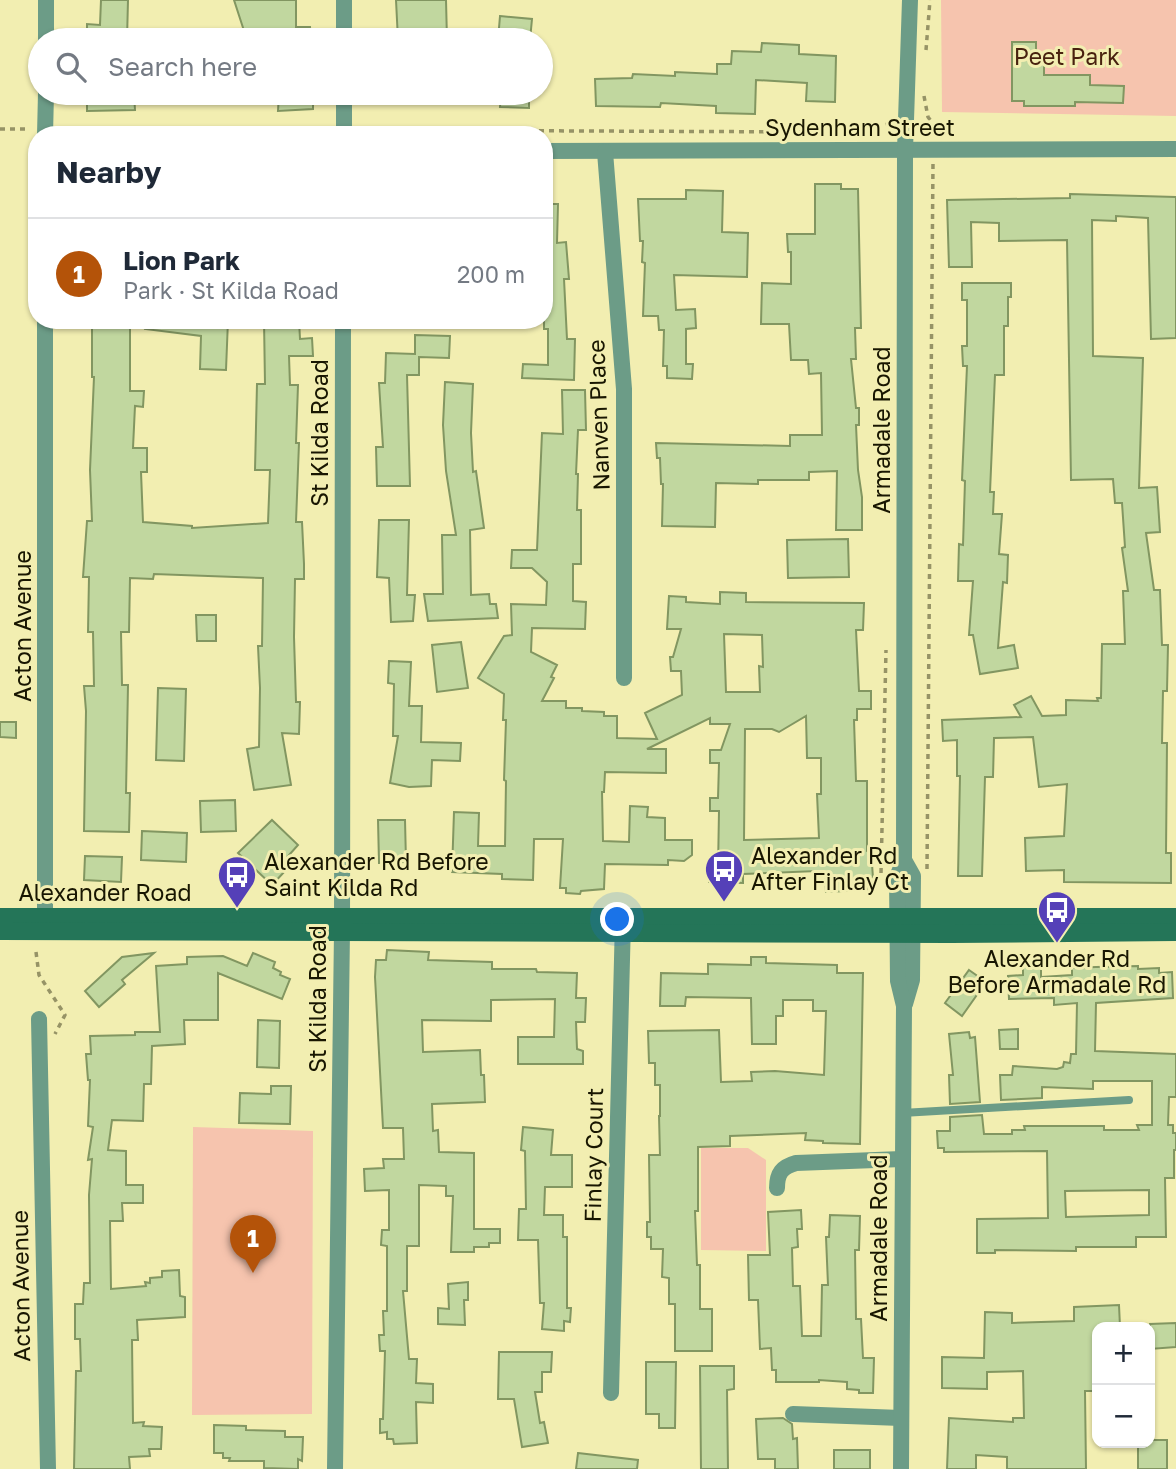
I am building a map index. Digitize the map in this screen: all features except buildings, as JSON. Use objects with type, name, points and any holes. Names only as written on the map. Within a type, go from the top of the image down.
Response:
[{"type":"main road","name":"Alexander Road","points":[[0,917],[45,924],[341,925],[905,924],[1176,917]]},
{"type":"main road","name":"Alexander Road","points":[[0,931],[45,924]]},
{"type":"main road","name":"Alexander Road","points":[[905,924],[1176,932]]},
{"type":"street","points":[[46,0],[46,28]]},
{"type":"street","points":[[344,0],[344,28]]},
{"type":"street","name":"Armadale Road","points":[[901,1469],[904,1006],[912,980],[897,877],[904,860],[905,150],[910,0]]},
{"type":"street","points":[[45,126],[46,105]]},
{"type":"street","points":[[344,105],[344,126]]},
{"type":"street","name":"Sydenham Street","points":[[553,151],[1176,149]]},
{"type":"street","name":"Nanven Place","points":[[605,152],[624,389],[624,678]]},
{"type":"street","name":"Acton Avenue","points":[[45,329],[45,924]]},
{"type":"street","name":"St Kilda Road","points":[[335,1469],[341,925],[343,329]]},
{"type":"street","name":"Finlay Court","points":[[611,1393],[623,925]]},
{"type":"street","name":"Acton Avenue","points":[[39,1019],[48,1469]]},
{"type":"street","points":[[778,1188],[777,1178],[780,1171],[796,1163],[902,1159]]},
{"type":"street","points":[[793,1414],[901,1418]]},
{"type":"lane","points":[[902,1113],[1129,1100]]},
{"type":"path","points":[[925,60],[930,0]]},
{"type":"path","points":[[924,93],[928,117],[942,134]]},
{"type":"path","points":[[857,132],[871,132],[906,116]]},
{"type":"path","points":[[0,129],[28,131]]},
{"type":"path","points":[[553,132],[829,132]]},
{"type":"path","points":[[927,870],[933,150]]},
{"type":"green space","name":"Peet Park","points":[[941,0],[1176,0],[1176,116],[942,112]]},
{"type":"green space","points":[[193,1127],[313,1131],[312,1414],[192,1415]]},
{"type":"green space","points":[[701,1148],[748,1148],[766,1160],[766,1251],[701,1250]]},
{"type":"place","name":"Alexander Rd After Finlay Ct","points":[[724,903]]},
{"type":"place","name":"Alexander Rd Before Saint Kilda Rd","points":[[237,909]]},
{"type":"place","name":"Alexander Rd Before Armadale Rd","points":[[1057,944]]},
{"type":"place","name":"Lion Park","points":[[253,1273]]}]
